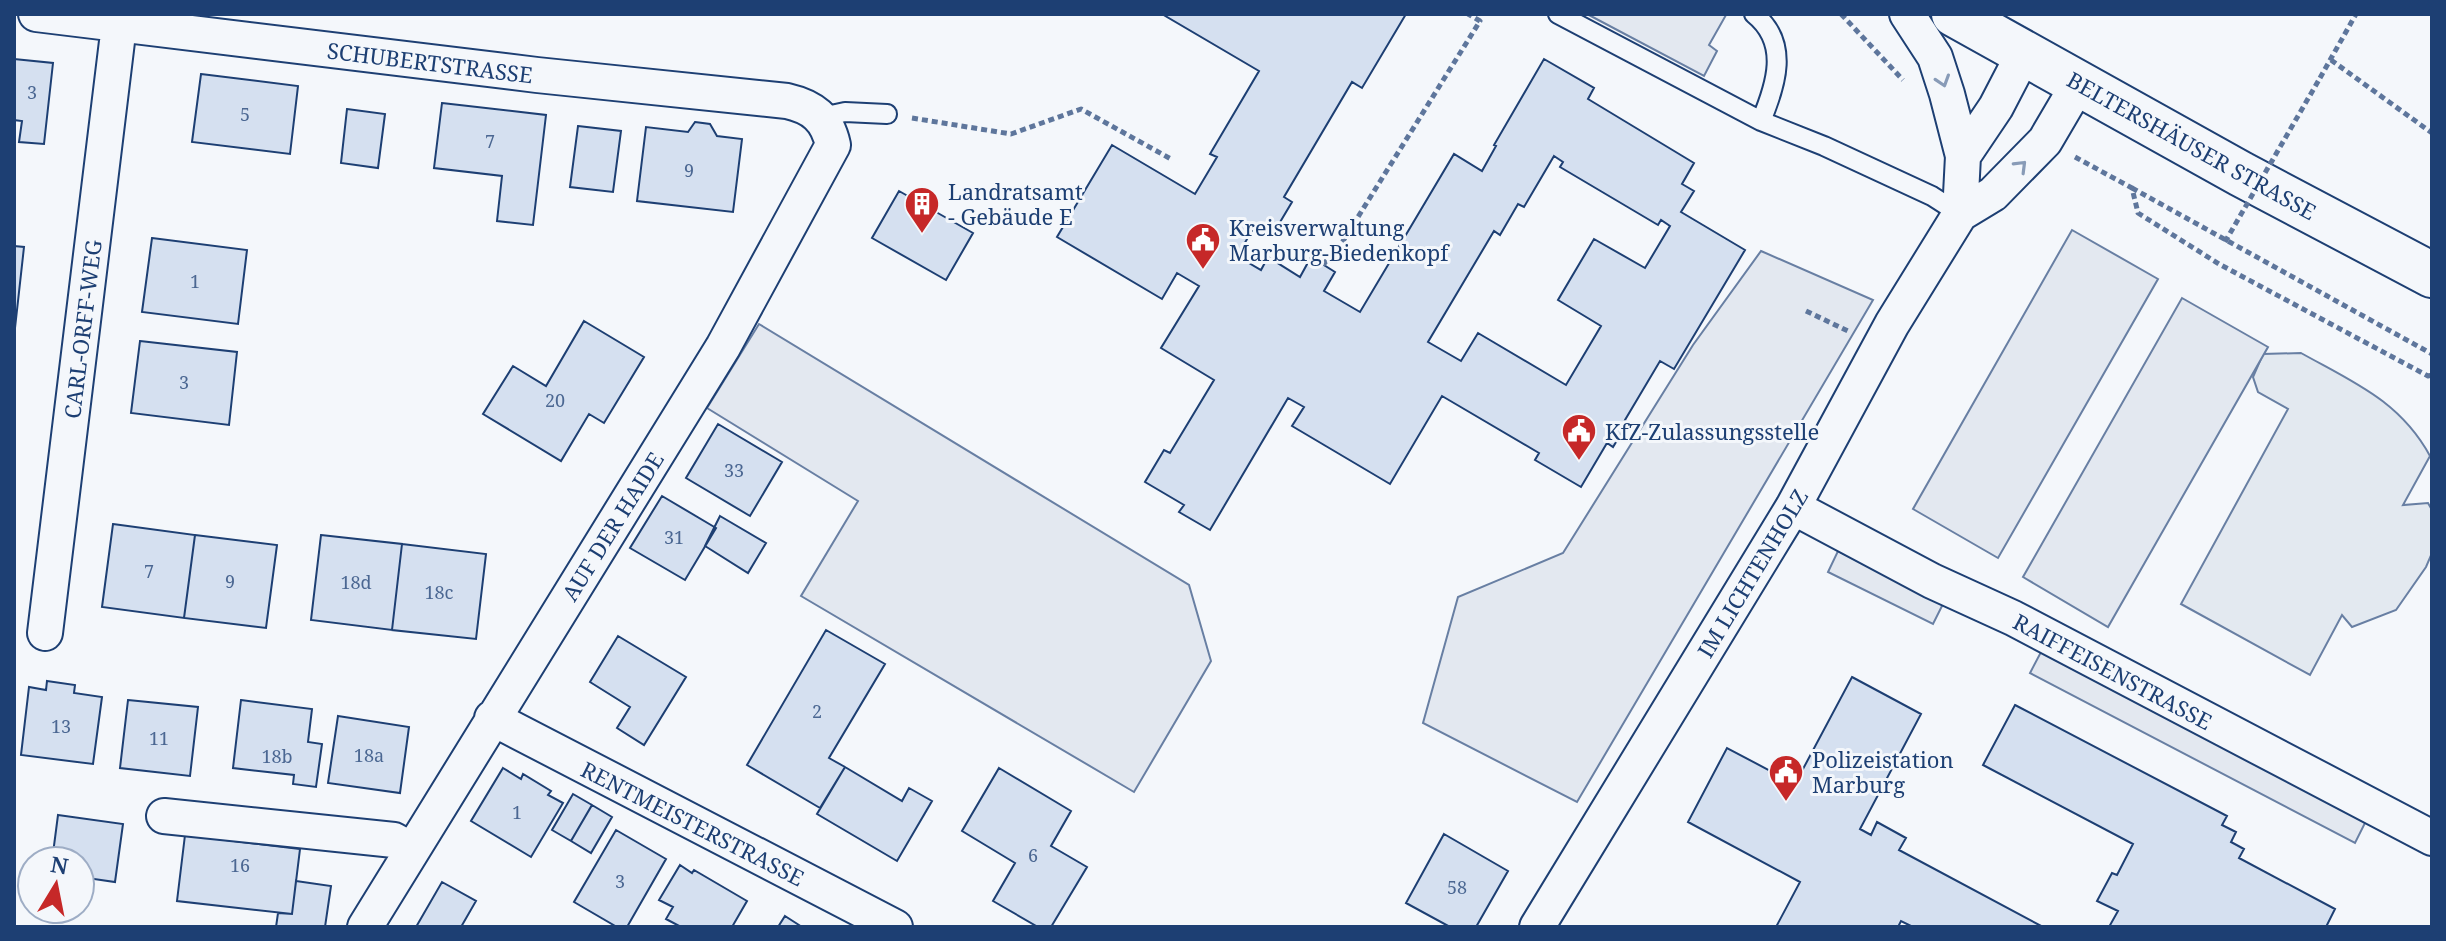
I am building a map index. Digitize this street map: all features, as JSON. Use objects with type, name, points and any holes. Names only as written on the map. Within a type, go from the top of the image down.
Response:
[{"type":"main road","name":"BELTERSHÄUSER STRASSE","points":[[1954,14],[2241,174],[2432,275]]},
{"type":"street","name":"SCHUBERTSTRASSE","points":[[36,14],[537,75],[787,101],[804,105],[822,117]]},
{"type":"street","name":"IM LICHTENHOLZ","points":[[1907,14],[1935,57],[1947,94],[1963,156],[1960,214]]},
{"type":"street","name":"CARL-ORFF-WEG","points":[[45,633],[119,25]]},
{"type":"street","points":[[1963,156],[1996,107],[2024,53]]},
{"type":"street","name":"IM LICHTENHOLZ","points":[[1537,927],[1793,507],[1880,347],[1960,214],[1993,194],[2045,141],[2079,83]]},
{"type":"street","name":"AUF DER HAIDE","points":[[365,927],[730,333],[833,145],[822,117]]},
{"type":"street","name":"RAIFFEISENSTRASSE","points":[[1793,507],[1932,581],[2013,618],[2432,838]]},
{"type":"street","name":"RENTMEISTERSTRASSE","points":[[492,718],[895,927]]},
{"type":"street","points":[[164,816],[394,840],[412,850]]},
{"type":"lane","points":[[1558,14],[1761,121],[1932,196],[1960,214]]},
{"type":"lane","points":[[1754,14],[1765,23],[1777,45],[1771,96],[1761,121]]},
{"type":"lane","points":[[822,117],[845,112],[887,114]]},
{"type":"path","points":[[1323,265],[1343,241],[1480,21],[1468,14]]},
{"type":"path","points":[[1841,14],[1911,89],[1947,94]]},
{"type":"path","points":[[2225,242],[2356,14]]},
{"type":"path","points":[[2331,60],[2432,133]]},
{"type":"path","points":[[887,114],[1011,134],[1081,109],[1171,159]]},
{"type":"path","points":[[2045,141],[2432,354]]},
{"type":"path","points":[[2132,188],[2138,213],[2207,257],[2428,376],[2432,375]]},
{"type":"path","points":[[1806,311],[1880,347]]},
{"type":"shaded area","points":[[1587,14],[1726,15],[1709,45],[1717,51],[1704,76]]},
{"type":"shaded area","points":[[2072,230],[2158,279],[1998,558],[1913,509]]},
{"type":"shaded area","points":[[1761,251],[1873,300],[1577,802],[1423,723],[1458,597],[1563,553],[1693,345]]},
{"type":"shaded area","points":[[2182,298],[2268,347],[2108,627],[2023,577]]},
{"type":"shaded area","points":[[759,324],[1189,585],[1211,661],[1134,792],[801,596],[858,501],[707,408]]},
{"type":"shaded area","points":[[2301,353],[2374,395],[2418,437],[2430,456],[2403,505],[2428,503],[2432,510],[2432,553],[2426,567],[2396,610],[2352,627],[2342,615],[2310,675],[2181,604],[2288,409],[2258,392],[2253,377],[2263,354]]},
{"type":"shaded area","points":[[1838,551],[1943,604],[1933,624],[1828,572]]},
{"type":"shaded area","points":[[2041,652],[2366,821],[2355,843],[2030,673]]},
{"type":"building","name":"Kreisverwaltung Marburg-Biedenkopf","points":[[1162,14],[1406,14],[1362,88],[1352,82],[1284,197],[1292,202],[1273,234],[1256,224],[1237,256],[1261,270],[1268,257],[1300,277],[1311,257],[1335,272],[1324,291],[1360,312],[1454,154],[1482,171],[1544,59],[1594,88],[1588,99],[1694,163],[1682,184],[1694,191],[1681,212],[1745,250],[1674,369],[1660,361],[1625,420],[1628,422],[1613,447],[1607,443],[1581,487],[1535,460],[1539,453],[1442,396],[1390,484],[1292,426],[1304,407],[1288,398],[1210,530],[1179,512],[1184,505],[1145,482],[1164,450],[1170,453],[1214,380],[1161,348],[1199,286],[1177,273],[1162,299],[1057,237],[1112,145],[1195,194],[1217,157],[1210,154],[1259,71]],"holes":[[[1554,156],[1563,162],[1560,167],[1658,225],[1661,220],[1670,226],[1645,268],[1594,239],[1558,300],[1601,326],[1566,385],[1478,333],[1461,361],[1428,342],[1494,231],[1500,235],[1518,204],[1524,207]]]},
{"type":"building","points":[[14,59],[53,63],[44,144],[19,142],[22,121],[14,120]]},
{"type":"building","points":[[201,74],[298,86],[290,154],[192,142]]},
{"type":"building","points":[[442,103],[546,115],[533,225],[497,221],[502,176],[434,168]]},
{"type":"building","points":[[347,109],[385,114],[378,168],[341,163]]},
{"type":"building","points":[[695,122],[710,124],[717,136],[742,139],[733,212],[637,201],[646,127],[688,132]]},
{"type":"building","points":[[578,126],[621,131],[613,192],[570,187]]},
{"type":"building","name":"Landratsamt - Gebäude E","points":[[899,191],[973,233],[946,280],[872,238]]},
{"type":"building","points":[[152,238],[247,250],[238,324],[142,312]]},
{"type":"building","points":[[14,246],[24,247],[14,337]]},
{"type":"building","points":[[584,321],[644,357],[604,423],[589,414],[561,461],[483,414],[513,366],[546,386]]},
{"type":"building","points":[[140,341],[237,352],[229,425],[131,413]]},
{"type":"building","points":[[718,424],[782,462],[750,516],[686,478]]},
{"type":"building","points":[[662,496],[716,528],[685,580],[630,548]]},
{"type":"building","points":[[720,516],[766,543],[748,573],[705,546]]},
{"type":"building","points":[[113,524],[195,535],[184,618],[102,607]]},
{"type":"building","points":[[195,535],[277,545],[266,628],[184,618]]},
{"type":"building","points":[[321,535],[402,544],[392,630],[311,620]]},
{"type":"building","points":[[402,544],[486,554],[476,639],[392,630]]},
{"type":"building","points":[[826,630],[885,664],[829,758],[845,767],[820,808],[747,765]]},
{"type":"building","points":[[618,636],[686,677],[644,745],[617,728],[630,707],[590,682]]},
{"type":"building","name":"Polizeistation Marburg","points":[[1852,677],[1921,714],[1860,829],[1871,835],[1877,822],[1906,838],[1899,850],[2043,927],[1913,927],[1901,921],[1898,927],[1776,927],[1800,882],[1688,822],[1727,748],[1795,784]]},
{"type":"building","points":[[47,681],[75,685],[74,693],[102,697],[93,764],[21,755],[29,687],[46,690]]},
{"type":"building","points":[[128,700],[198,707],[190,776],[120,768]]},
{"type":"building","points":[[241,700],[312,709],[308,742],[322,744],[316,787],[293,784],[294,775],[233,768]]},
{"type":"building","points":[[2015,705],[2227,816],[2222,825],[2236,832],[2231,842],[2244,849],[2239,858],[2335,909],[2326,927],[2109,927],[2118,911],[2097,901],[2112,873],[2117,875],[2133,844],[1983,765]]},
{"type":"building","points":[[338,716],[409,727],[400,793],[328,783]]},
{"type":"building","points":[[845,767],[902,801],[909,788],[932,801],[897,861],[817,814]]},
{"type":"building","points":[[503,768],[521,779],[523,774],[551,791],[548,795],[563,803],[531,857],[471,821]]},
{"type":"building","points":[[999,768],[1071,811],[1051,846],[1087,867],[1051,927],[1038,927],[993,901],[1015,863],[962,831]]},
{"type":"building","points":[[573,794],[592,805],[571,841],[552,830]]},
{"type":"building","points":[[592,805],[612,817],[591,853],[571,841]]},
{"type":"building","points":[[58,815],[123,824],[115,882],[96,879],[96,845],[54,845]]},
{"type":"building","points":[[616,830],[666,859],[627,927],[617,927],[574,902]]},
{"type":"building","points":[[1444,834],[1508,871],[1476,927],[1450,927],[1406,903]]},
{"type":"building","points":[[185,835],[300,849],[292,914],[177,901]]},
{"type":"building","points":[[680,865],[747,901],[732,927],[681,927],[666,919],[673,907],[659,900]]},
{"type":"building","points":[[296,881],[331,886],[325,927],[276,927],[278,913],[292,914]]},
{"type":"building","points":[[442,882],[476,901],[461,927],[416,927]]},
{"type":"building","points":[[785,916],[802,927],[778,927]]},
{"type":"place","name":"Landratsamt - Gebäude E","points":[[922,235]]},
{"type":"place","name":"Kreisverwaltung Marburg-Biedenkopf","points":[[1203,271]]},
{"type":"place","name":"KfZ-Zulassungsstelle","points":[[1579,462]]},
{"type":"place","name":"Polizeistation Marburg","points":[[1786,803]]}]
